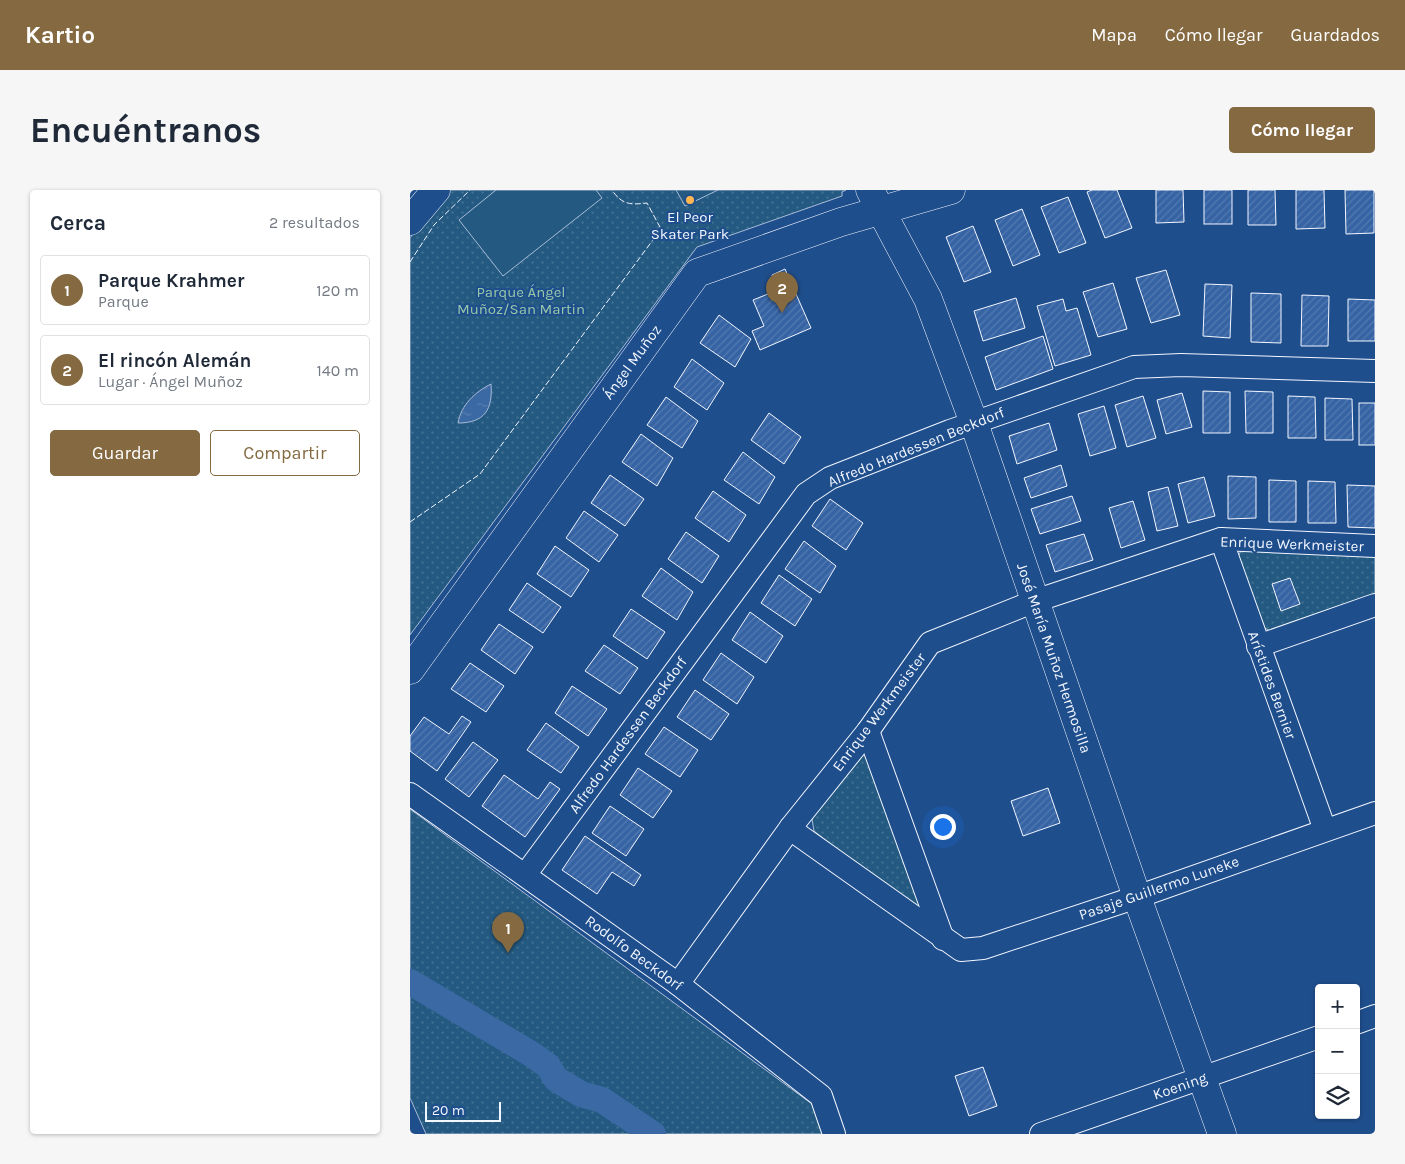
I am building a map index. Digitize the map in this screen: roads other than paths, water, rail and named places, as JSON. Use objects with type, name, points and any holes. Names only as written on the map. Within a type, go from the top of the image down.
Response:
[{"type":"street","name":"Ángel Muñoz","points":[[410,670],[697,273],[876,200],[952,190]]},
{"type":"street","points":[[410,222],[426,193]]},
{"type":"street","name":"José María Muñoz Hermosilla","points":[[876,200],[928,299],[974,423],[1136,897],[1204,1078],[1222,1134]]},
{"type":"street","name":"Alfredo Hardessen Beckdorf","points":[[525,874],[806,494],[830,478],[974,423],[1134,367],[1181,365],[1375,371]]},
{"type":"street","name":"Enrique Werkmeister","points":[[678,984],[790,827],[868,731],[930,643],[1035,601],[1221,539],[1375,546]]},
{"type":"street","name":"Arístides Bernier","points":[[1221,539],[1325,830]]},
{"type":"street","points":[[1258,646],[1375,605]]},
{"type":"street","points":[[868,731],[943,940]]},
{"type":"street","name":"Rodolfo Beckdorf","points":[[410,794],[678,984],[821,1096],[834,1134]]},
{"type":"street","name":"Pasaje Guillermo Luneke","points":[[790,827],[943,940],[961,950],[983,948],[1136,897],[1375,813]]},
{"type":"street","points":[[1360,1022],[1375,1016]]},
{"type":"street","name":"Koening","points":[[1041,1134],[1315,1037]]},
{"type":"water","points":[[491,384],[489,407],[485,413],[475,420],[458,423],[462,410],[470,400]]},
{"type":"waterway","points":[[410,982],[533,1055],[548,1066],[556,1079],[581,1094],[602,1100],[653,1134]]},
{"type":"place","name":"El Peor Skater Park","points":[[690,200]]},
{"type":"place","name":"El rincón Alemán","points":[[782,313]]},
{"type":"place","name":"Parque Krahmer","points":[[508,953]]},
{"type":"park label","name":"Parque Ángel Muñoz/San Martin","points":[[521,300]]}]
